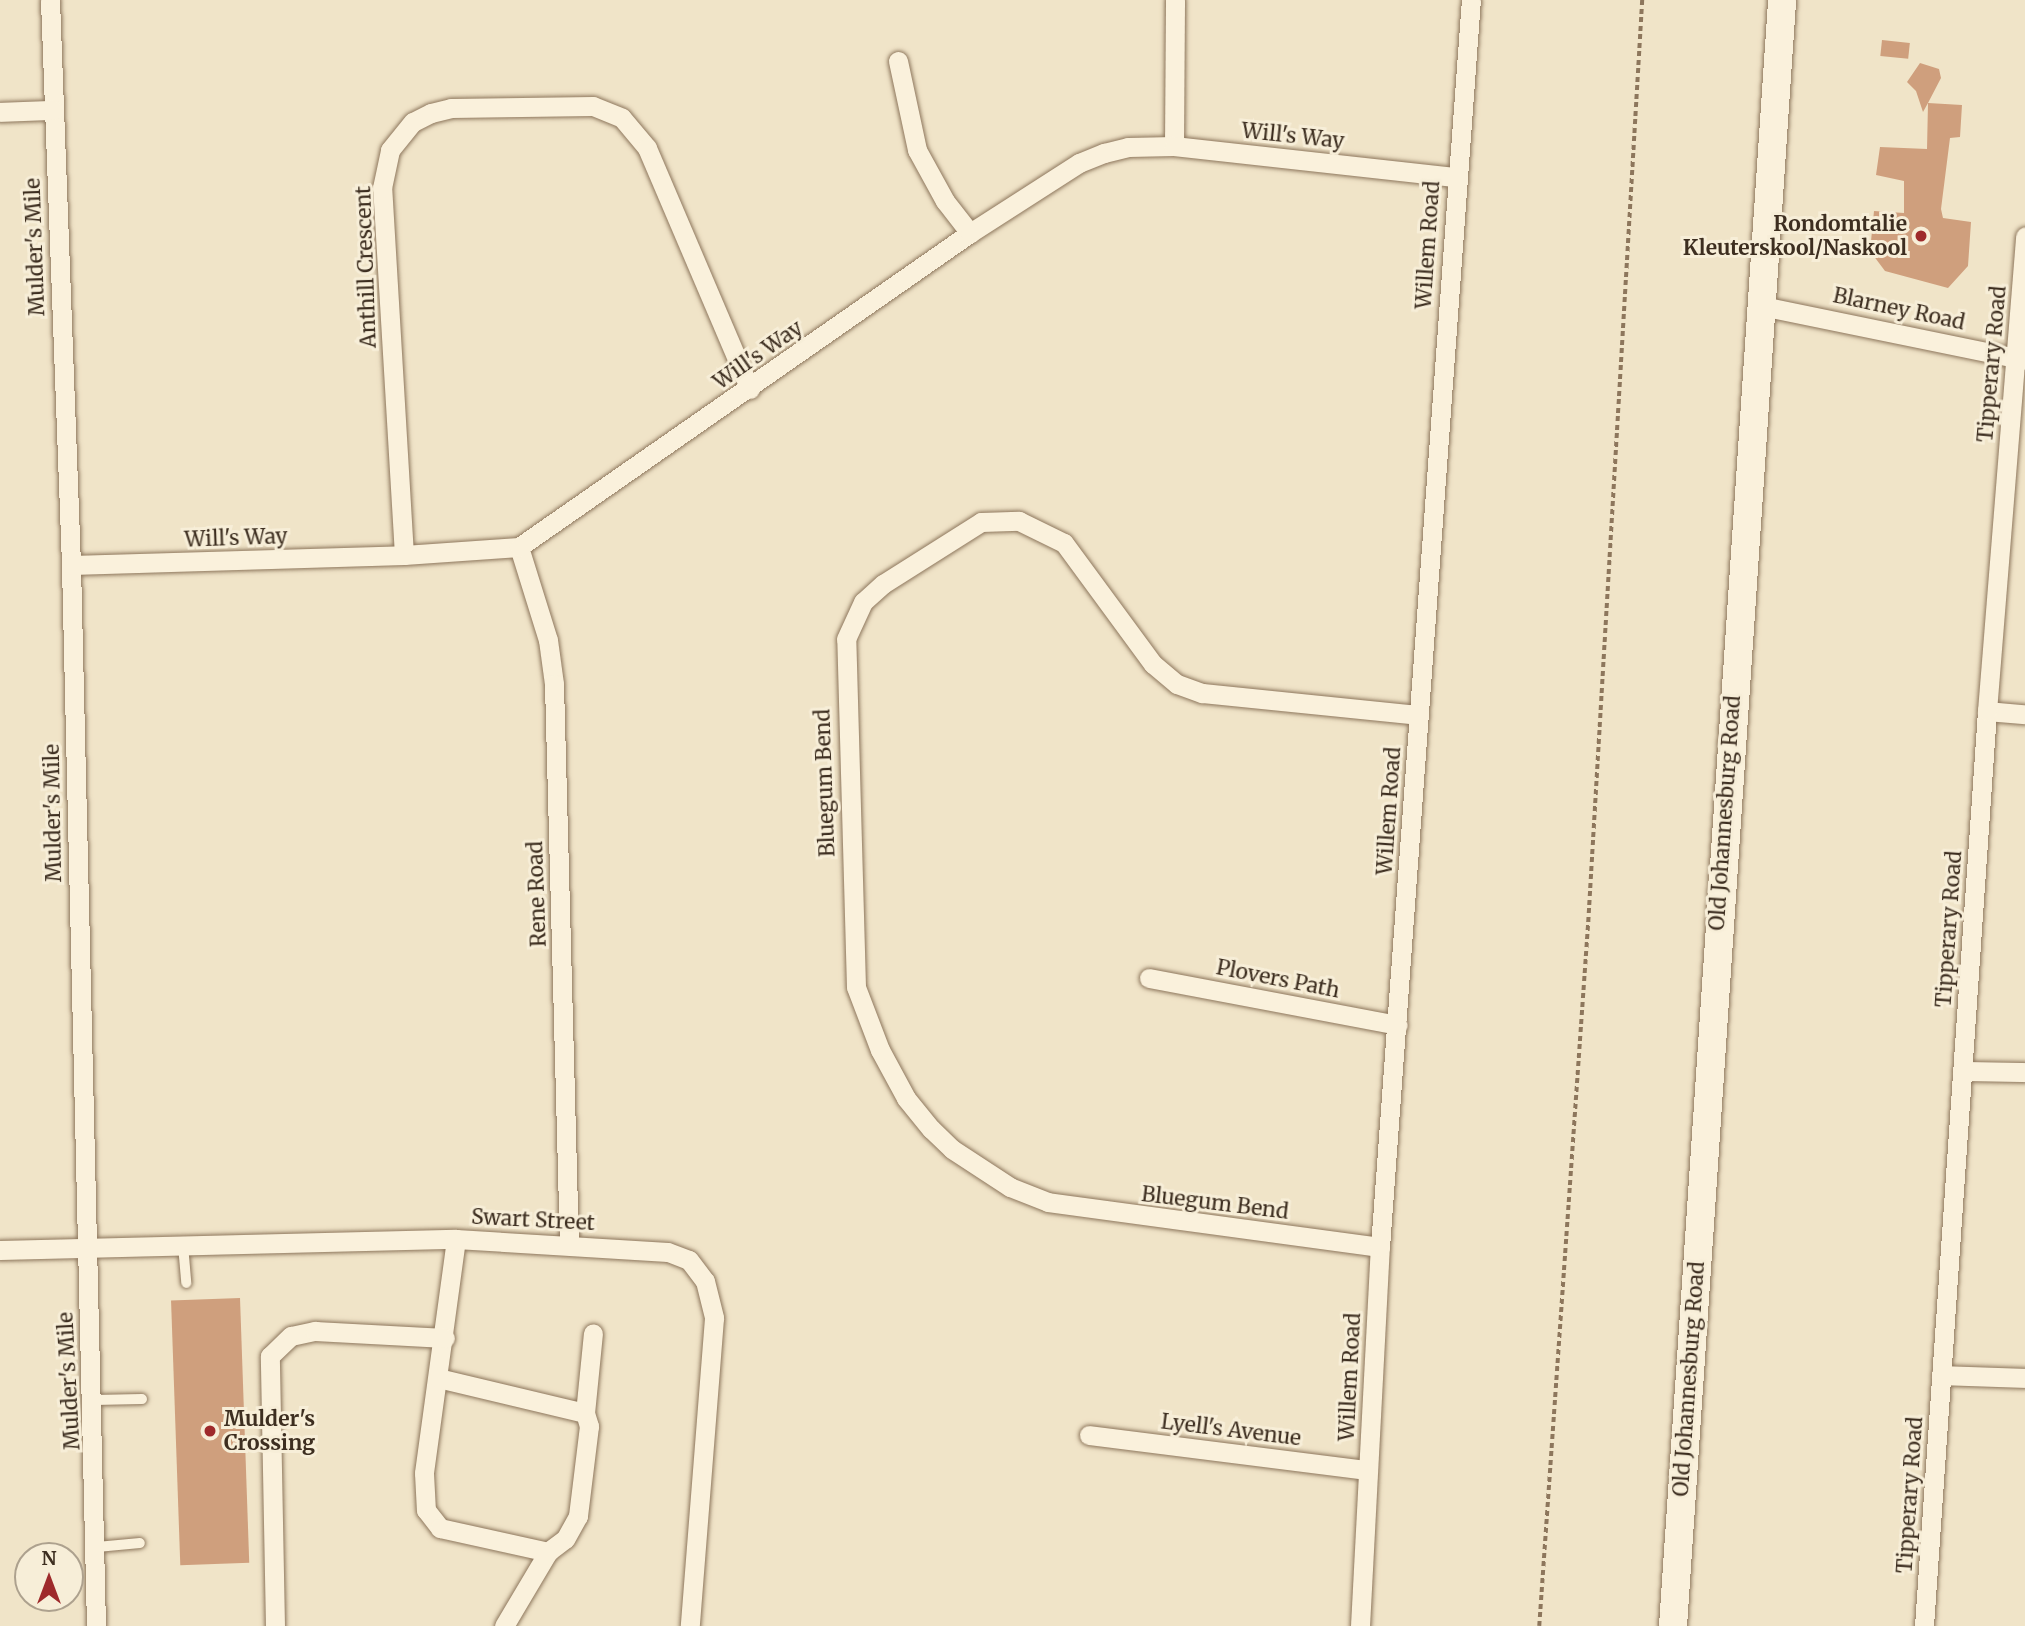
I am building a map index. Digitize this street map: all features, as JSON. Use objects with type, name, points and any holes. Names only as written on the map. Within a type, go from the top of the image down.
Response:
[{"type":"main road","name":"Old Johannesburg Road","points":[[1673,1626],[1782,0]]},
{"type":"street","name":"Mulder's Mile","points":[[50,0],[71,565],[85,1247],[94,1400],[96,1626]]},
{"type":"street","points":[[1174,146],[1175,0]]},
{"type":"street","name":"Willem Road","points":[[1360,1626],[1380,1247],[1471,0]]},
{"type":"street","points":[[898,61],[917,150],[945,201],[970,233]]},
{"type":"street","name":"Anthill Crescent","points":[[404,555],[382,188],[390,150],[422,118],[451,108],[593,106],[622,118],[647,148],[750,388]]},
{"type":"street","points":[[0,112],[53,110]]},
{"type":"street","name":"Will's Way","points":[[71,565],[404,555],[519,547],[970,233],[1079,163],[1128,147],[1174,146],[1456,177]]},
{"type":"street","name":"Tipperary Road","points":[[1924,1626],[1987,711],[2020,358],[2025,237]]},
{"type":"street","name":"Blarney Road","points":[[1762,306],[2020,358]]},
{"type":"street","name":"Bluegum Bend","points":[[1380,1247],[1048,1202],[1010,1187],[951,1149],[931,1129],[906,1098],[880,1050],[856,987],[846,639],[863,602],[883,584],[981,522],[1019,521],[1064,543],[1153,664],[1177,684],[1202,693],[1418,715]]},
{"type":"street","name":"Rene Road","points":[[519,547],[548,640],[554,684],[569,1244]]},
{"type":"street","points":[[1987,711],[2025,715]]},
{"type":"street","name":"Plovers Path","points":[[1149,978],[1398,1025]]},
{"type":"street","points":[[1962,1072],[2025,1072]]},
{"type":"street","points":[[456,1239],[445,1338],[424,1473],[430,1520],[440,1528],[548,1552]]},
{"type":"street","name":"Swart Street","points":[[0,1250],[183,1243],[456,1239],[569,1244],[681,1257],[695,1265],[710,1297],[714,1318],[690,1626]]},
{"type":"street","points":[[275,1626],[270,1356],[291,1336],[315,1331],[445,1338]]},
{"type":"street","points":[[504,1626],[548,1552],[565,1539],[578,1516],[591,1438],[585,1413],[593,1333]]},
{"type":"street","points":[[1941,1376],[2025,1378]]},
{"type":"street","points":[[438,1378],[585,1413]]},
{"type":"street","name":"Lyell's Avenue","points":[[1089,1435],[1368,1470]]},
{"type":"lane","points":[[183,1243],[186,1283]]},
{"type":"lane","points":[[94,1400],[142,1399]]},
{"type":"lane","points":[[97,1547],[140,1543]]},
{"type":"path","points":[[1539,1626],[1588,922],[1642,0]]},
{"type":"building","points":[[1882,40],[1910,43],[1908,59],[1880,56]]},
{"type":"building","points":[[1920,63],[1939,69],[1941,78],[1923,112],[1916,91],[1907,82]]},
{"type":"building","points":[[1928,103],[1962,105],[1960,137],[1950,138],[1941,209],[1943,218],[1971,222],[1968,266],[1948,288],[1885,271],[1870,251],[1874,211],[1904,213],[1904,181],[1876,175],[1880,147],[1927,149]]},
{"type":"building","name":"Mulder's Crossing","points":[[240,1298],[249,1563],[180,1565],[171,1300]]},
{"type":"place","name":"Rondomtalie Kleuterskool/Naskool","points":[[1921,236]]},
{"type":"place","name":"Mulder's Crossing","points":[[210,1431]]}]
